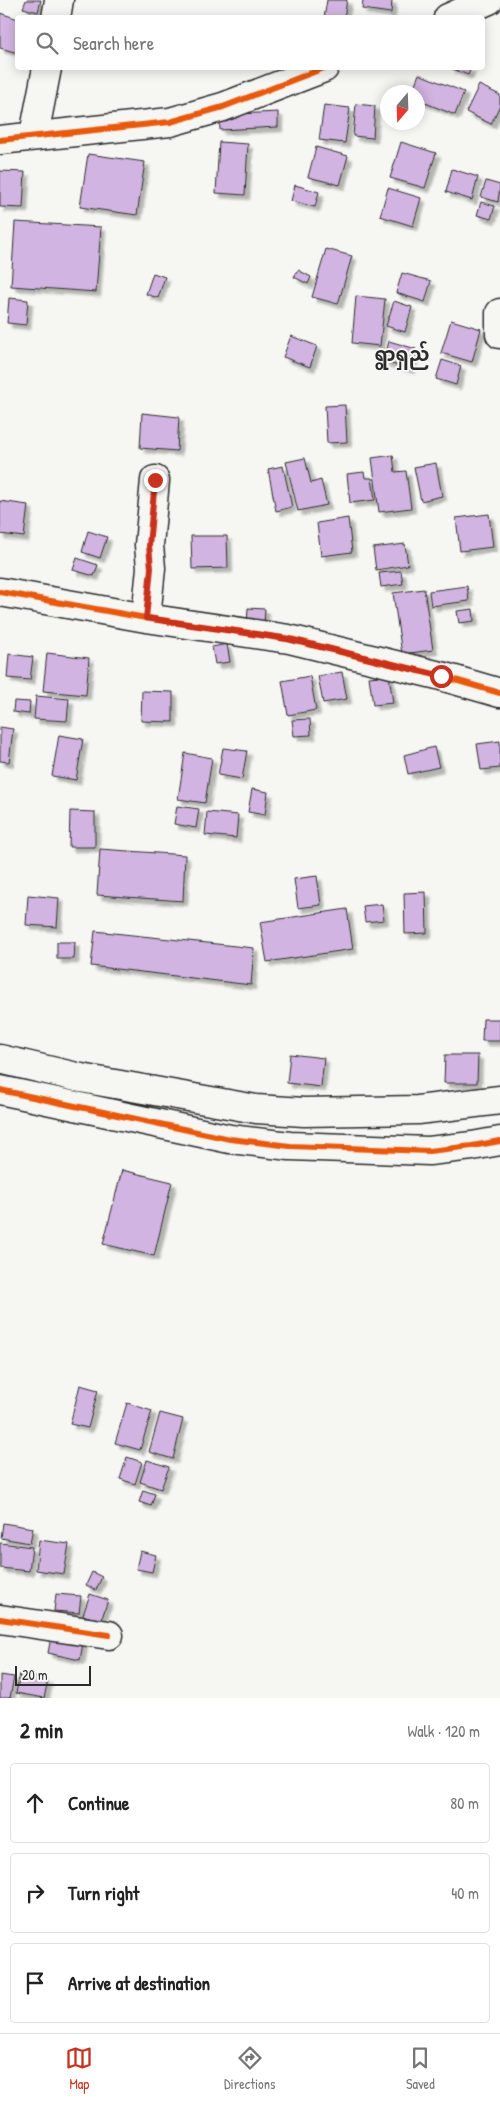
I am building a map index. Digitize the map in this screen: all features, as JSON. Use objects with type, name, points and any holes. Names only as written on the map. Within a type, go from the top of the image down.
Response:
[{"type":"street","points":[[57,15],[60,0]]},
{"type":"street","points":[[455,15],[489,0]]},
{"type":"street","points":[[34,136],[47,70]]},
{"type":"street","points":[[0,140],[170,122],[223,107],[319,70]]},
{"type":"street","points":[[500,313],[500,334]]},
{"type":"street","points":[[146,618],[151,568],[149,546],[155,480]]},
{"type":"street","points":[[0,592],[146,618],[288,639],[441,676],[500,693]]},
{"type":"street","points":[[0,1059],[81,1078],[256,1109],[304,1112],[418,1110],[500,1100]]},
{"type":"street","points":[[0,1090],[230,1139],[290,1146],[429,1151],[500,1141]]},
{"type":"street","points":[[0,1620],[109,1635]]},
{"type":"building","points":[[26,0],[41,0],[38,12],[23,8]]},
{"type":"building","points":[[327,0],[347,0],[344,15],[324,15]]},
{"type":"building","points":[[363,0],[392,0],[391,13],[362,9]]},
{"type":"building","points":[[0,13],[15,18],[15,52],[0,48]]},
{"type":"building","points":[[455,70],[470,70],[468,75]]},
{"type":"building","points":[[419,74],[464,92],[455,115],[425,103],[425,85],[415,85]]},
{"type":"building","points":[[479,85],[500,95],[500,105],[491,124],[466,112]]},
{"type":"building","points":[[356,104],[375,106],[373,138],[353,136]]},
{"type":"building","points":[[324,105],[350,108],[345,143],[319,140]]},
{"type":"building","points":[[278,112],[278,127],[220,130],[219,115]]},
{"type":"building","points":[[219,142],[248,144],[245,195],[216,193]]},
{"type":"building","points":[[401,142],[436,153],[425,188],[390,178]]},
{"type":"building","points":[[316,147],[348,156],[340,185],[308,177]]},
{"type":"building","points":[[88,154],[145,162],[137,215],[80,207]]},
{"type":"building","points":[[452,169],[478,177],[472,200],[446,192]]},
{"type":"building","points":[[0,171],[25,172],[23,208],[0,207]]},
{"type":"building","points":[[486,181],[500,185],[498,202],[481,197]]},
{"type":"building","points":[[295,185],[319,192],[315,207],[291,201]]},
{"type":"building","points":[[388,188],[421,198],[413,226],[380,216]]},
{"type":"building","points":[[481,202],[495,206],[491,219],[477,215]]},
{"type":"building","points":[[15,222],[101,227],[96,292],[11,286]]},
{"type":"building","points":[[326,249],[352,256],[338,304],[312,297]]},
{"type":"building","points":[[298,270],[311,277],[308,284],[294,277]]},
{"type":"building","points":[[153,273],[165,277],[158,298],[146,294]]},
{"type":"building","points":[[402,273],[431,281],[425,302],[396,293]]},
{"type":"building","points":[[356,296],[385,299],[380,346],[352,343]]},
{"type":"building","points":[[9,298],[28,300],[26,325],[7,323]]},
{"type":"building","points":[[394,301],[412,307],[405,332],[386,326]]},
{"type":"building","points":[[451,320],[481,329],[472,362],[441,353]]},
{"type":"building","points":[[291,336],[317,346],[310,367],[283,357]]},
{"type":"building","points":[[389,341],[416,349],[410,369],[384,362]]},
{"type":"building","points":[[442,360],[461,366],[456,385],[436,379]]},
{"type":"building","points":[[345,405],[347,442],[327,443],[325,406]]},
{"type":"building","points":[[142,413],[179,417],[177,451],[140,448]]},
{"type":"building","points":[[393,455],[395,472],[406,471],[411,508],[379,512],[372,458]]},
{"type":"building","points":[[305,458],[311,483],[321,480],[327,505],[298,511],[286,462]]},
{"type":"building","points":[[436,463],[442,496],[421,501],[414,467]]},
{"type":"building","points":[[283,466],[292,507],[276,511],[268,469]]},
{"type":"building","points":[[364,472],[365,478],[372,478],[375,500],[350,503],[347,474]]},
{"type":"building","points":[[0,501],[28,505],[24,537],[0,534]]},
{"type":"building","points":[[489,514],[493,547],[460,551],[456,518]]},
{"type":"building","points":[[348,518],[352,552],[321,556],[317,523]]},
{"type":"building","points":[[88,531],[107,537],[100,558],[82,552]]},
{"type":"building","points":[[191,536],[227,536],[228,568],[192,569]]},
{"type":"building","points":[[405,544],[408,565],[376,570],[373,548]]},
{"type":"building","points":[[77,558],[98,565],[94,576],[73,570]]},
{"type":"building","points":[[401,571],[403,584],[381,587],[379,573]]},
{"type":"building","points":[[467,586],[469,601],[431,606],[429,591]]},
{"type":"building","points":[[424,589],[433,650],[402,654],[393,593]]},
{"type":"building","points":[[248,608],[265,609],[264,625],[247,624]]},
{"type":"building","points":[[473,609],[474,621],[459,623],[457,611]]},
{"type":"building","points":[[227,644],[230,662],[215,664],[212,647]]},
{"type":"building","points":[[47,653],[89,658],[86,695],[43,691]]},
{"type":"building","points":[[9,654],[33,657],[30,680],[7,678]]},
{"type":"building","points":[[342,672],[347,699],[323,703],[318,676]]},
{"type":"building","points":[[389,675],[393,703],[373,705],[369,677]]},
{"type":"building","points":[[310,676],[316,710],[288,715],[282,681]]},
{"type":"building","points":[[142,691],[173,692],[173,722],[141,721]]},
{"type":"building","points":[[36,696],[69,699],[67,721],[34,719]]},
{"type":"building","points":[[14,701],[30,702],[29,714],[13,712]]},
{"type":"building","points":[[310,719],[311,735],[294,736],[292,720]]},
{"type":"building","points":[[0,727],[13,729],[9,762],[0,761]]},
{"type":"building","points":[[59,735],[83,739],[76,780],[52,776]]},
{"type":"building","points":[[500,741],[500,768],[481,770],[477,744]]},
{"type":"building","points":[[434,747],[439,767],[408,774],[404,755]]},
{"type":"building","points":[[223,748],[247,751],[242,779],[218,775]]},
{"type":"building","points":[[185,753],[212,758],[205,803],[178,799]]},
{"type":"building","points":[[252,789],[268,792],[265,815],[248,812]]},
{"type":"building","points":[[177,806],[199,809],[196,828],[174,824]]},
{"type":"building","points":[[70,811],[95,812],[95,847],[69,847]]},
{"type":"building","points":[[207,812],[238,815],[236,838],[205,835]]},
{"type":"building","points":[[100,849],[185,855],[183,901],[97,895]]},
{"type":"building","points":[[317,876],[321,905],[298,908],[294,879]]},
{"type":"building","points":[[426,892],[427,933],[405,934],[404,893]]},
{"type":"building","points":[[28,895],[59,898],[57,927],[26,925]]},
{"type":"building","points":[[382,904],[384,920],[365,922],[363,906]]},
{"type":"building","points":[[347,909],[353,949],[267,962],[260,922]]},
{"type":"building","points":[[95,931],[254,948],[251,985],[91,966]]},
{"type":"building","points":[[57,942],[75,942],[74,959],[57,959]]},
{"type":"building","points":[[483,1019],[500,1019],[500,1041],[482,1041]]},
{"type":"building","points":[[290,1054],[324,1058],[321,1087],[287,1083]]},
{"type":"building","points":[[445,1055],[478,1055],[477,1083],[444,1083]]},
{"type":"building","points":[[122,1170],[172,1182],[154,1256],[103,1244]]},
{"type":"building","points":[[80,1385],[98,1390],[88,1428],[70,1424]]},
{"type":"building","points":[[127,1403],[152,1411],[140,1450],[115,1443]]},
{"type":"building","points":[[160,1413],[183,1419],[173,1459],[149,1452]]},
{"type":"building","points":[[127,1457],[142,1462],[135,1484],[120,1479]]},
{"type":"building","points":[[147,1460],[169,1467],[161,1489],[140,1482]]},
{"type":"building","points":[[143,1490],[155,1494],[151,1506],[139,1502]]},
{"type":"building","points":[[3,1523],[33,1528],[30,1543],[1,1538]]},
{"type":"building","points":[[39,1540],[69,1544],[64,1574],[36,1570]]},
{"type":"building","points":[[0,1543],[32,1547],[29,1571],[0,1568]]},
{"type":"building","points":[[140,1551],[156,1555],[152,1572],[136,1569]]},
{"type":"building","points":[[92,1572],[102,1577],[96,1590],[86,1585]]},
{"type":"building","points":[[56,1594],[81,1596],[79,1613],[54,1611]]},
{"type":"building","points":[[90,1594],[108,1600],[101,1621],[83,1615]]},
{"type":"building","points":[[52,1631],[84,1638],[80,1660],[48,1653]]},
{"type":"building","points":[[20,1674],[48,1680],[44,1698],[16,1693]]},
{"type":"building","points":[[0,1675],[14,1677],[10,1698],[0,1698]]},
{"type":"cycle path","points":[[0,140],[170,122],[223,107],[319,70]]},
{"type":"cycle path","points":[[0,592],[146,618],[289,639],[441,676],[500,693]]},
{"type":"cycle path","points":[[0,1090],[230,1139],[290,1146],[429,1151],[500,1141]]},
{"type":"cycle path","points":[[0,1619],[109,1635]]},
{"type":"district","name":"ရွာရှည်","points":[[402,354]]},
{"type":"route","points":[[155,480],[149,546],[151,568],[146,618],[288,639],[441,676]]}]
